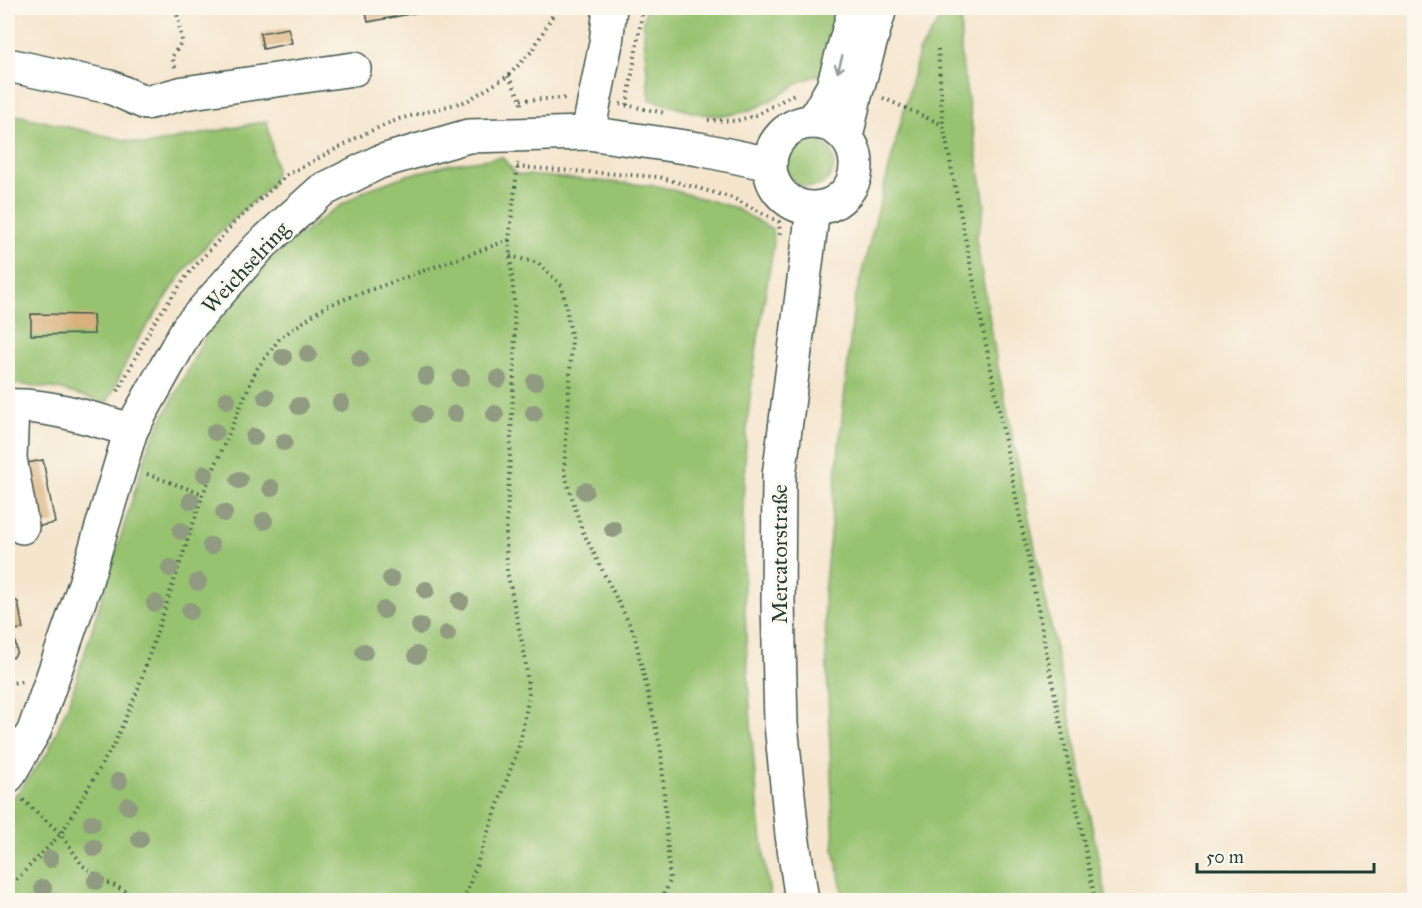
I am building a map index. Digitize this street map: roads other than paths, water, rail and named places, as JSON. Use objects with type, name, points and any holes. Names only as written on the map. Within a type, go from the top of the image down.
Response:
[{"type":"street","points":[[588,133],[606,43],[610,8]]},
{"type":"street","points":[[813,122],[833,87],[855,8]]},
{"type":"street","points":[[846,137],[880,8]]},
{"type":"street","points":[[8,65],[110,87],[146,103],[184,93],[354,69]]},
{"type":"street","points":[[813,122],[831,126],[846,137],[853,149],[856,163],[855,177],[849,190],[840,200],[827,206],[800,207],[782,195],[771,178],[770,164],[772,151],[783,135],[800,124],[813,122]]},
{"type":"street","name":"Weichselring","points":[[13,786],[85,584],[131,430],[188,328],[259,247],[321,191],[379,162],[468,136],[588,133],[699,149],[770,164]]},
{"type":"street","name":"Mercatorstraße","points":[[802,900],[792,836],[781,724],[778,602],[779,476],[813,208]]},
{"type":"street","points":[[22,527],[10,458],[10,406],[77,415],[131,430]]}]
